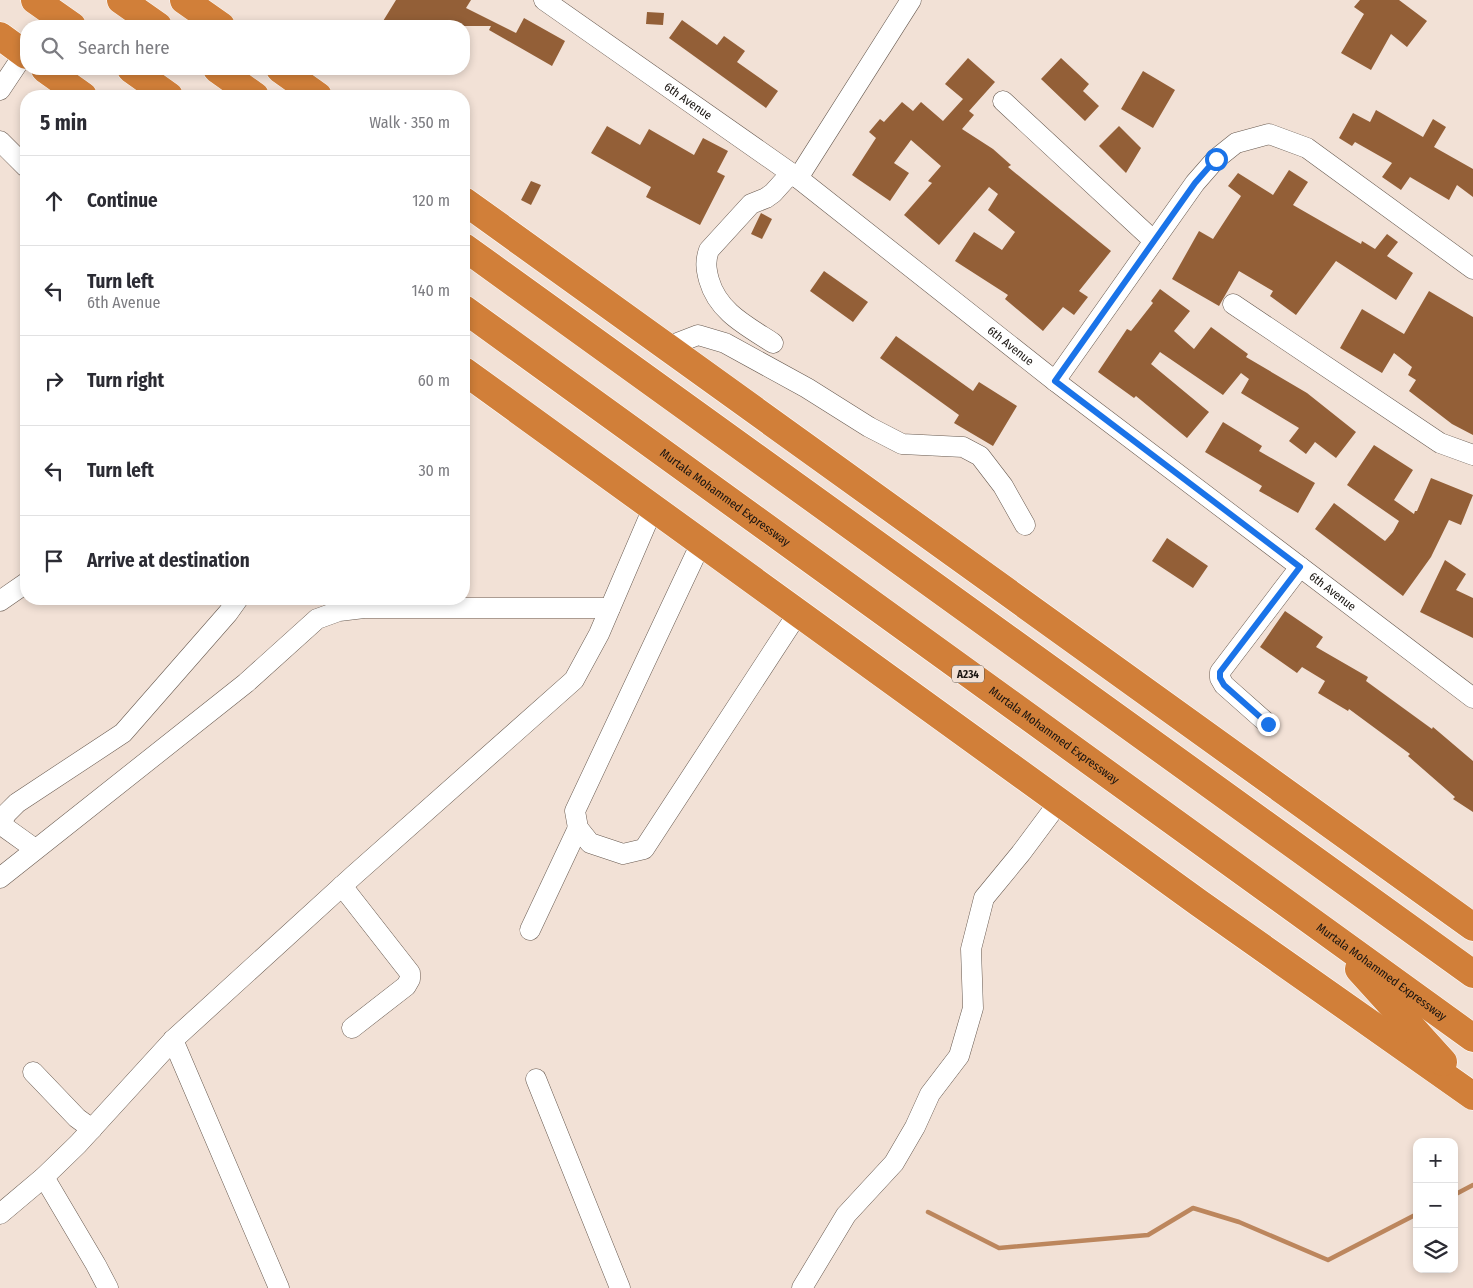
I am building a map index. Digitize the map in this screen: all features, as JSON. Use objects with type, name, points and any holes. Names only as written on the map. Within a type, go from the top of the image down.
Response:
[{"type":"highway","points":[[36,0],[64,20]]},
{"type":"highway","points":[[121,0],[149,20]]},
{"type":"highway","points":[[184,0],[212,20]]},
{"type":"highway","points":[[0,36],[20,50]]},
{"type":"highway","points":[[54,75],[75,90]]},
{"type":"highway","points":[[139,75],[161,90]]},
{"type":"highway","points":[[225,75],[247,90]]},
{"type":"highway","points":[[288,75],[310,90]]},
{"type":"highway","points":[[470,205],[1473,927]]},
{"type":"highway","points":[[470,251],[1473,974]]},
{"type":"highway","name":"Murtala Mohammed Expressway","points":[[470,313],[1473,1038]]},
{"type":"highway","points":[[470,375],[1199,903],[1473,1096]]},
{"type":"highway","points":[[1338,876],[1473,946]]},
{"type":"highway","points":[[1323,929],[1473,1096]]},
{"type":"street","name":"6th Avenue","points":[[544,0],[794,175],[1055,381],[1473,698]]},
{"type":"street","points":[[773,343],[727,312],[712,292],[705,268],[706,258],[710,250],[751,204],[766,198],[794,175],[911,0]]},
{"type":"street","points":[[0,90],[20,71]]},
{"type":"street","points":[[1003,101],[1154,241]]},
{"type":"street","points":[[1055,381],[1195,183],[1216,159],[1236,143],[1269,134],[1308,148],[1473,269]]},
{"type":"street","points":[[0,141],[20,161]]},
{"type":"street","points":[[1233,304],[1440,443],[1473,455]]},
{"type":"street","points":[[667,347],[698,336],[725,343],[807,388],[869,427],[902,444],[963,447],[980,456],[1003,486],[1025,525]]},
{"type":"street","points":[[0,1214],[44,1177],[92,1129],[172,1040],[574,680],[599,634],[653,508]]},
{"type":"street","points":[[701,543],[576,812],[578,828],[590,843],[623,854],[644,849],[798,613]]},
{"type":"street","points":[[1268,724],[1224,685],[1220,678],[1220,672],[1300,567]]},
{"type":"street","points":[[0,601],[20,587]]},
{"type":"street","points":[[35,850],[0,824],[7,813],[18,803],[123,733],[234,605]]},
{"type":"street","points":[[0,878],[246,683],[317,619],[339,611],[364,608],[610,608]]},
{"type":"street","points":[[802,1288],[846,1215],[894,1163],[914,1128],[930,1094],[960,1056],[973,1008],[971,949],[984,898],[1059,802]]},
{"type":"street","points":[[530,930],[578,828]]},
{"type":"street","points":[[342,886],[410,973],[410,979],[406,986],[352,1028]]},
{"type":"street","points":[[172,1040],[279,1288]]},
{"type":"street","points":[[33,1072],[77,1118],[92,1129]]},
{"type":"street","points":[[536,1079],[620,1288]]},
{"type":"street","points":[[44,1177],[96,1264],[108,1288]]},
{"type":"building","points":[[396,0],[471,0],[466,8],[516,33],[524,18],[565,41],[552,66],[489,30],[491,26],[470,26],[470,20],[384,20]]},
{"type":"building","points":[[1360,0],[1399,0],[1427,21],[1407,47],[1391,34],[1371,70],[1341,53],[1364,14],[1354,7]]},
{"type":"building","points":[[647,12],[664,13],[663,25],[646,24]]},
{"type":"building","points":[[682,20],[717,45],[724,36],[745,51],[737,62],[778,91],[766,108],[669,38]]},
{"type":"building","points":[[968,58],[995,82],[969,111],[974,115],[962,129],[993,149],[1011,165],[1008,167],[1111,251],[1079,291],[1088,297],[1074,315],[1063,307],[1043,331],[1005,299],[1008,295],[955,261],[974,232],[1002,250],[1015,232],[988,210],[998,194],[989,187],[939,245],[904,215],[932,183],[928,181],[941,166],[911,140],[894,163],[909,173],[890,201],[852,175],[876,138],[869,132],[880,119],[884,122],[902,102],[913,111],[921,102],[943,121],[963,99],[945,84]]},
{"type":"building","points":[[1061,58],[1089,84],[1083,91],[1099,106],[1085,121],[1041,79]]},
{"type":"building","points":[[1143,71],[1175,90],[1153,128],[1121,109]]},
{"type":"building","points":[[1376,110],[1423,137],[1433,119],[1446,127],[1434,147],[1473,169],[1473,197],[1457,185],[1449,200],[1410,177],[1401,190],[1382,177],[1392,163],[1355,142],[1352,146],[1339,138],[1353,113],[1370,122]]},
{"type":"building","points":[[607,126],[640,145],[649,129],[694,155],[703,138],[728,151],[717,172],[725,176],[700,225],[646,197],[651,187],[591,153]]},
{"type":"building","points":[[1119,126],[1141,148],[1126,173],[1099,146]]},
{"type":"building","points":[[1289,170],[1308,182],[1293,205],[1361,244],[1362,241],[1375,249],[1387,234],[1398,242],[1387,256],[1413,273],[1396,300],[1336,261],[1296,315],[1270,296],[1273,291],[1239,271],[1219,306],[1172,279],[1199,231],[1213,239],[1241,196],[1228,186],[1238,173],[1273,195]]},
{"type":"building","points":[[531,181],[541,185],[531,205],[521,200]]},
{"type":"building","points":[[761,213],[772,219],[762,239],[751,234]]},
{"type":"building","points":[[824,271],[868,302],[853,322],[810,291]]},
{"type":"building","points":[[1160,289],[1190,311],[1174,331],[1194,349],[1211,327],[1248,354],[1246,357],[1307,393],[1356,432],[1336,458],[1315,442],[1306,454],[1289,441],[1299,428],[1241,393],[1249,379],[1241,373],[1223,395],[1160,352],[1151,364],[1209,412],[1187,438],[1136,396],[1134,398],[1098,372],[1127,329],[1131,331],[1153,303],[1151,301]]},
{"type":"building","points":[[1429,291],[1473,317],[1473,435],[1452,424],[1409,391],[1416,380],[1408,375],[1412,367],[1394,353],[1382,373],[1340,348],[1362,309],[1404,334]]},
{"type":"building","points":[[896,336],[973,391],[979,382],[1017,406],[993,446],[954,423],[959,415],[880,358]]},
{"type":"building","points":[[1223,422],[1262,446],[1259,451],[1315,483],[1298,513],[1259,491],[1262,486],[1205,452]]},
{"type":"building","points":[[1374,445],[1413,470],[1394,500],[1414,514],[1431,478],[1473,495],[1461,525],[1449,520],[1431,557],[1403,596],[1315,529],[1334,503],[1385,541],[1393,532],[1399,521],[1347,485]]},
{"type":"building","points":[[1167,538],[1208,566],[1193,588],[1152,561]]},
{"type":"building","points":[[1445,560],[1466,574],[1456,590],[1473,598],[1473,638],[1420,612]]},
{"type":"building","points":[[1285,611],[1323,637],[1316,647],[1368,677],[1366,681],[1432,729],[1433,727],[1473,761],[1473,812],[1453,799],[1455,797],[1408,756],[1410,754],[1349,709],[1348,711],[1318,693],[1325,681],[1302,667],[1297,673],[1260,647]]},
{"type":"waterway","points":[[1458,1193],[1473,1185]]},
{"type":"waterway","points":[[928,1212],[999,1248],[1148,1235],[1193,1208],[1239,1222],[1328,1260],[1413,1216]]},
{"type":"route","points":[[1216,159],[1195,183],[1055,381],[1300,567],[1220,672],[1220,678],[1224,685],[1268,724]]}]
